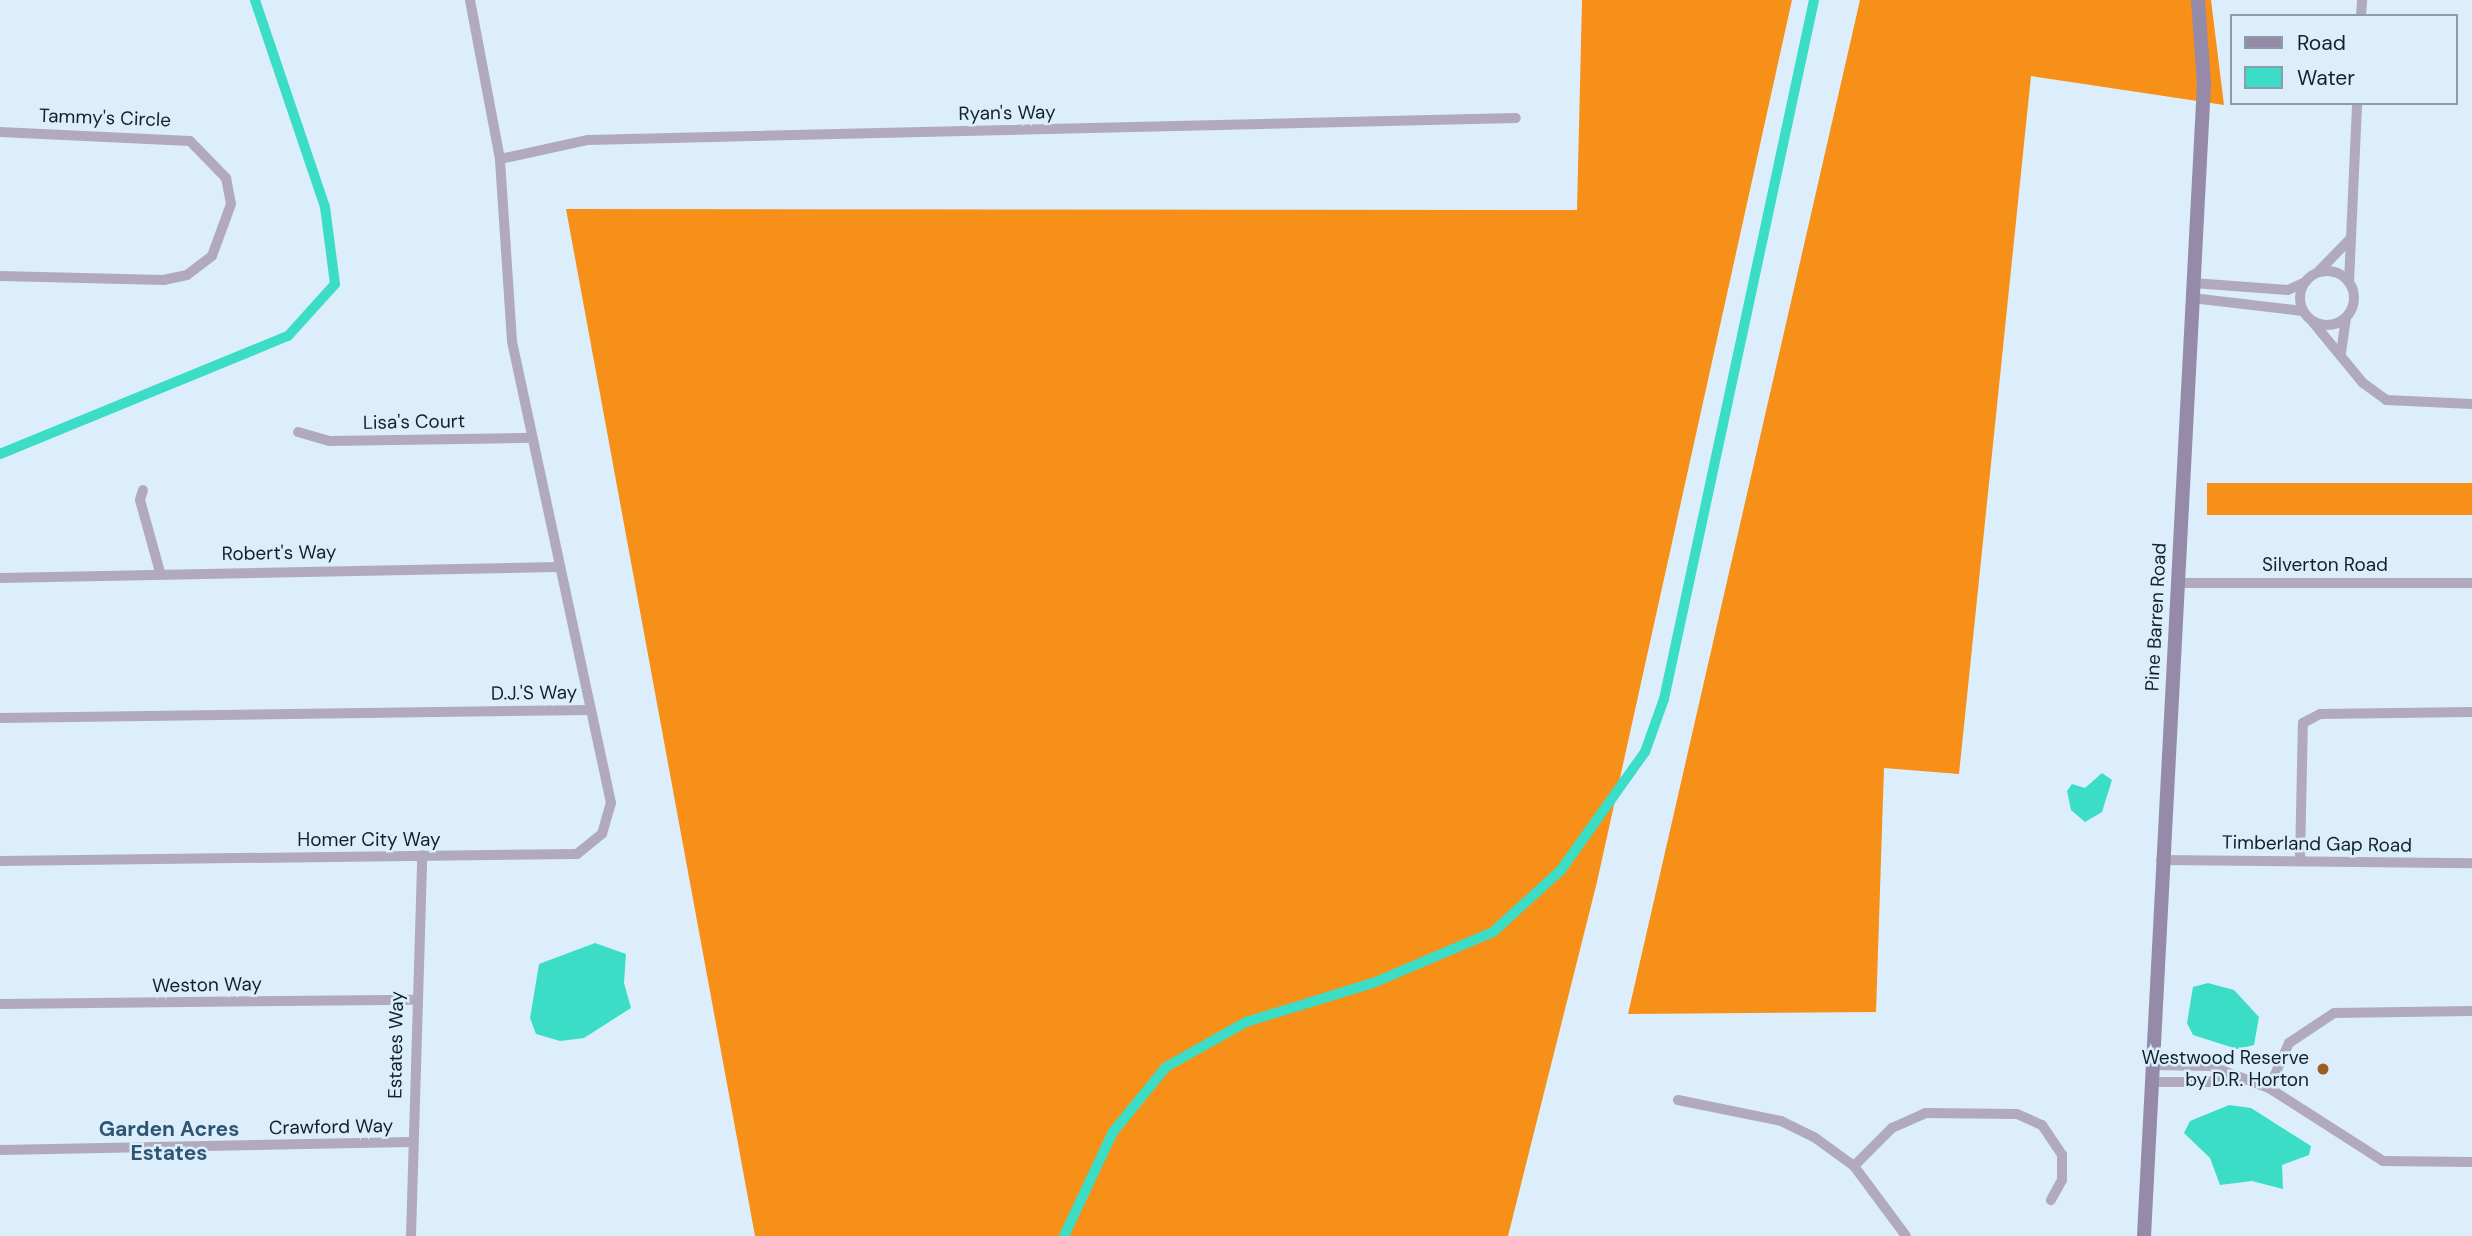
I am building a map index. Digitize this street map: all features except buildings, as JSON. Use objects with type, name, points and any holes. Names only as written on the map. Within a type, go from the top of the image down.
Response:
[{"type":"main road","name":"Pine Barren Road","points":[[2144,1236],[2161,860],[2204,84],[2198,0]]},
{"type":"street","name":"D.J.'S Way","points":[[0,718],[591,710],[558,567],[512,341],[500,159],[470,0]]},
{"type":"street","points":[[2341,354],[2346,318],[2353,303],[2349,282],[2357,105]]},
{"type":"street","name":"Ryan's Way","points":[[500,159],[588,140],[1516,118]]},
{"type":"street","name":"Tammy's Circle","points":[[0,132],[190,141],[226,178],[231,204],[212,256],[187,275],[164,280],[0,276]]},
{"type":"street","points":[[2193,290],[2288,290],[2316,273],[2350,239]]},
{"type":"street","points":[[2316,273],[2334,272],[2349,282]]},
{"type":"street","points":[[2302,311],[2305,282]]},
{"type":"street","points":[[2193,290],[2302,311],[2363,383],[2386,400],[2472,404]]},
{"type":"street","points":[[2312,321],[2330,326],[2346,318]]},
{"type":"street","name":"Lisa's Court","points":[[298,432],[330,441],[531,438]]},
{"type":"street","points":[[143,490],[140,500],[160,572]]},
{"type":"street","name":"Robert's Way","points":[[0,578],[160,572],[558,567]]},
{"type":"street","name":"Silverton Road","points":[[2178,583],[2472,583]]},
{"type":"street","name":"Homer City Way","points":[[0,861],[422,855],[557,856],[593,845],[611,803],[591,710]]},
{"type":"street","points":[[2300,861],[2303,723],[2320,714],[2472,712]]},
{"type":"street","name":"Estates Way","points":[[411,1236],[414,1000],[422,855]]},
{"type":"street","name":"Timberland Gap Road","points":[[2161,860],[2472,863]]},
{"type":"street","name":"Weston Way","points":[[0,1004],[414,1000]]},
{"type":"street","points":[[2269,1088],[2289,1043],[2312,1023],[2347,1011],[2472,1011]]},
{"type":"street","points":[[2152,1065],[2210,1066],[2225,1075],[2269,1088],[2383,1161],[2472,1162]]},
{"type":"street","points":[[2151,1082],[2209,1082],[2225,1075]]},
{"type":"street","points":[[1678,1100],[1787,1123],[1854,1166],[1906,1236]]},
{"type":"street","points":[[1854,1166],[1892,1128],[1925,1113],[2017,1114],[2042,1125],[2062,1155],[2062,1180],[2051,1199]]},
{"type":"street","name":"Crawford Way","points":[[0,1150],[411,1142]]},
{"type":"shaded area","points":[[1582,0],[1792,0],[1597,882],[1508,1236],[755,1236],[566,209],[1577,210]]},
{"type":"shaded area","points":[[1860,0],[2211,0],[2224,105],[2031,76],[1959,774],[1884,768],[1876,1012],[1628,1014]]},
{"type":"shaded area","points":[[2207,483],[2472,483],[2472,515],[2207,515]]},
{"type":"water","points":[[2102,773],[2112,780],[2102,812],[2085,822],[2071,810],[2067,791],[2072,784],[2085,788]]},
{"type":"water","points":[[595,943],[626,954],[624,983],[631,1008],[584,1038],[560,1041],[536,1034],[530,1018],[539,964]]},
{"type":"water","points":[[2208,983],[2234,990],[2259,1017],[2254,1045],[2237,1049],[2193,1035],[2187,1023],[2193,987]]},
{"type":"water","points":[[2229,1105],[2251,1108],[2311,1146],[2309,1155],[2282,1165],[2283,1189],[2252,1181],[2220,1185],[2210,1158],[2184,1133],[2190,1121]]},
{"type":"waterway","points":[[0,454],[288,336],[335,284],[325,207],[255,0]]},
{"type":"waterway","points":[[1064,1236],[1113,1132],[1166,1067],[1246,1022],[1373,983],[1493,932],[1561,870],[1645,752],[1664,699],[1814,0]]},
{"type":"place","name":"Westwood Reserve by D.R. Horton","points":[[2323,1069]]},
{"type":"district","name":"Garden Acres Estates","points":[[169,1141]]}]
